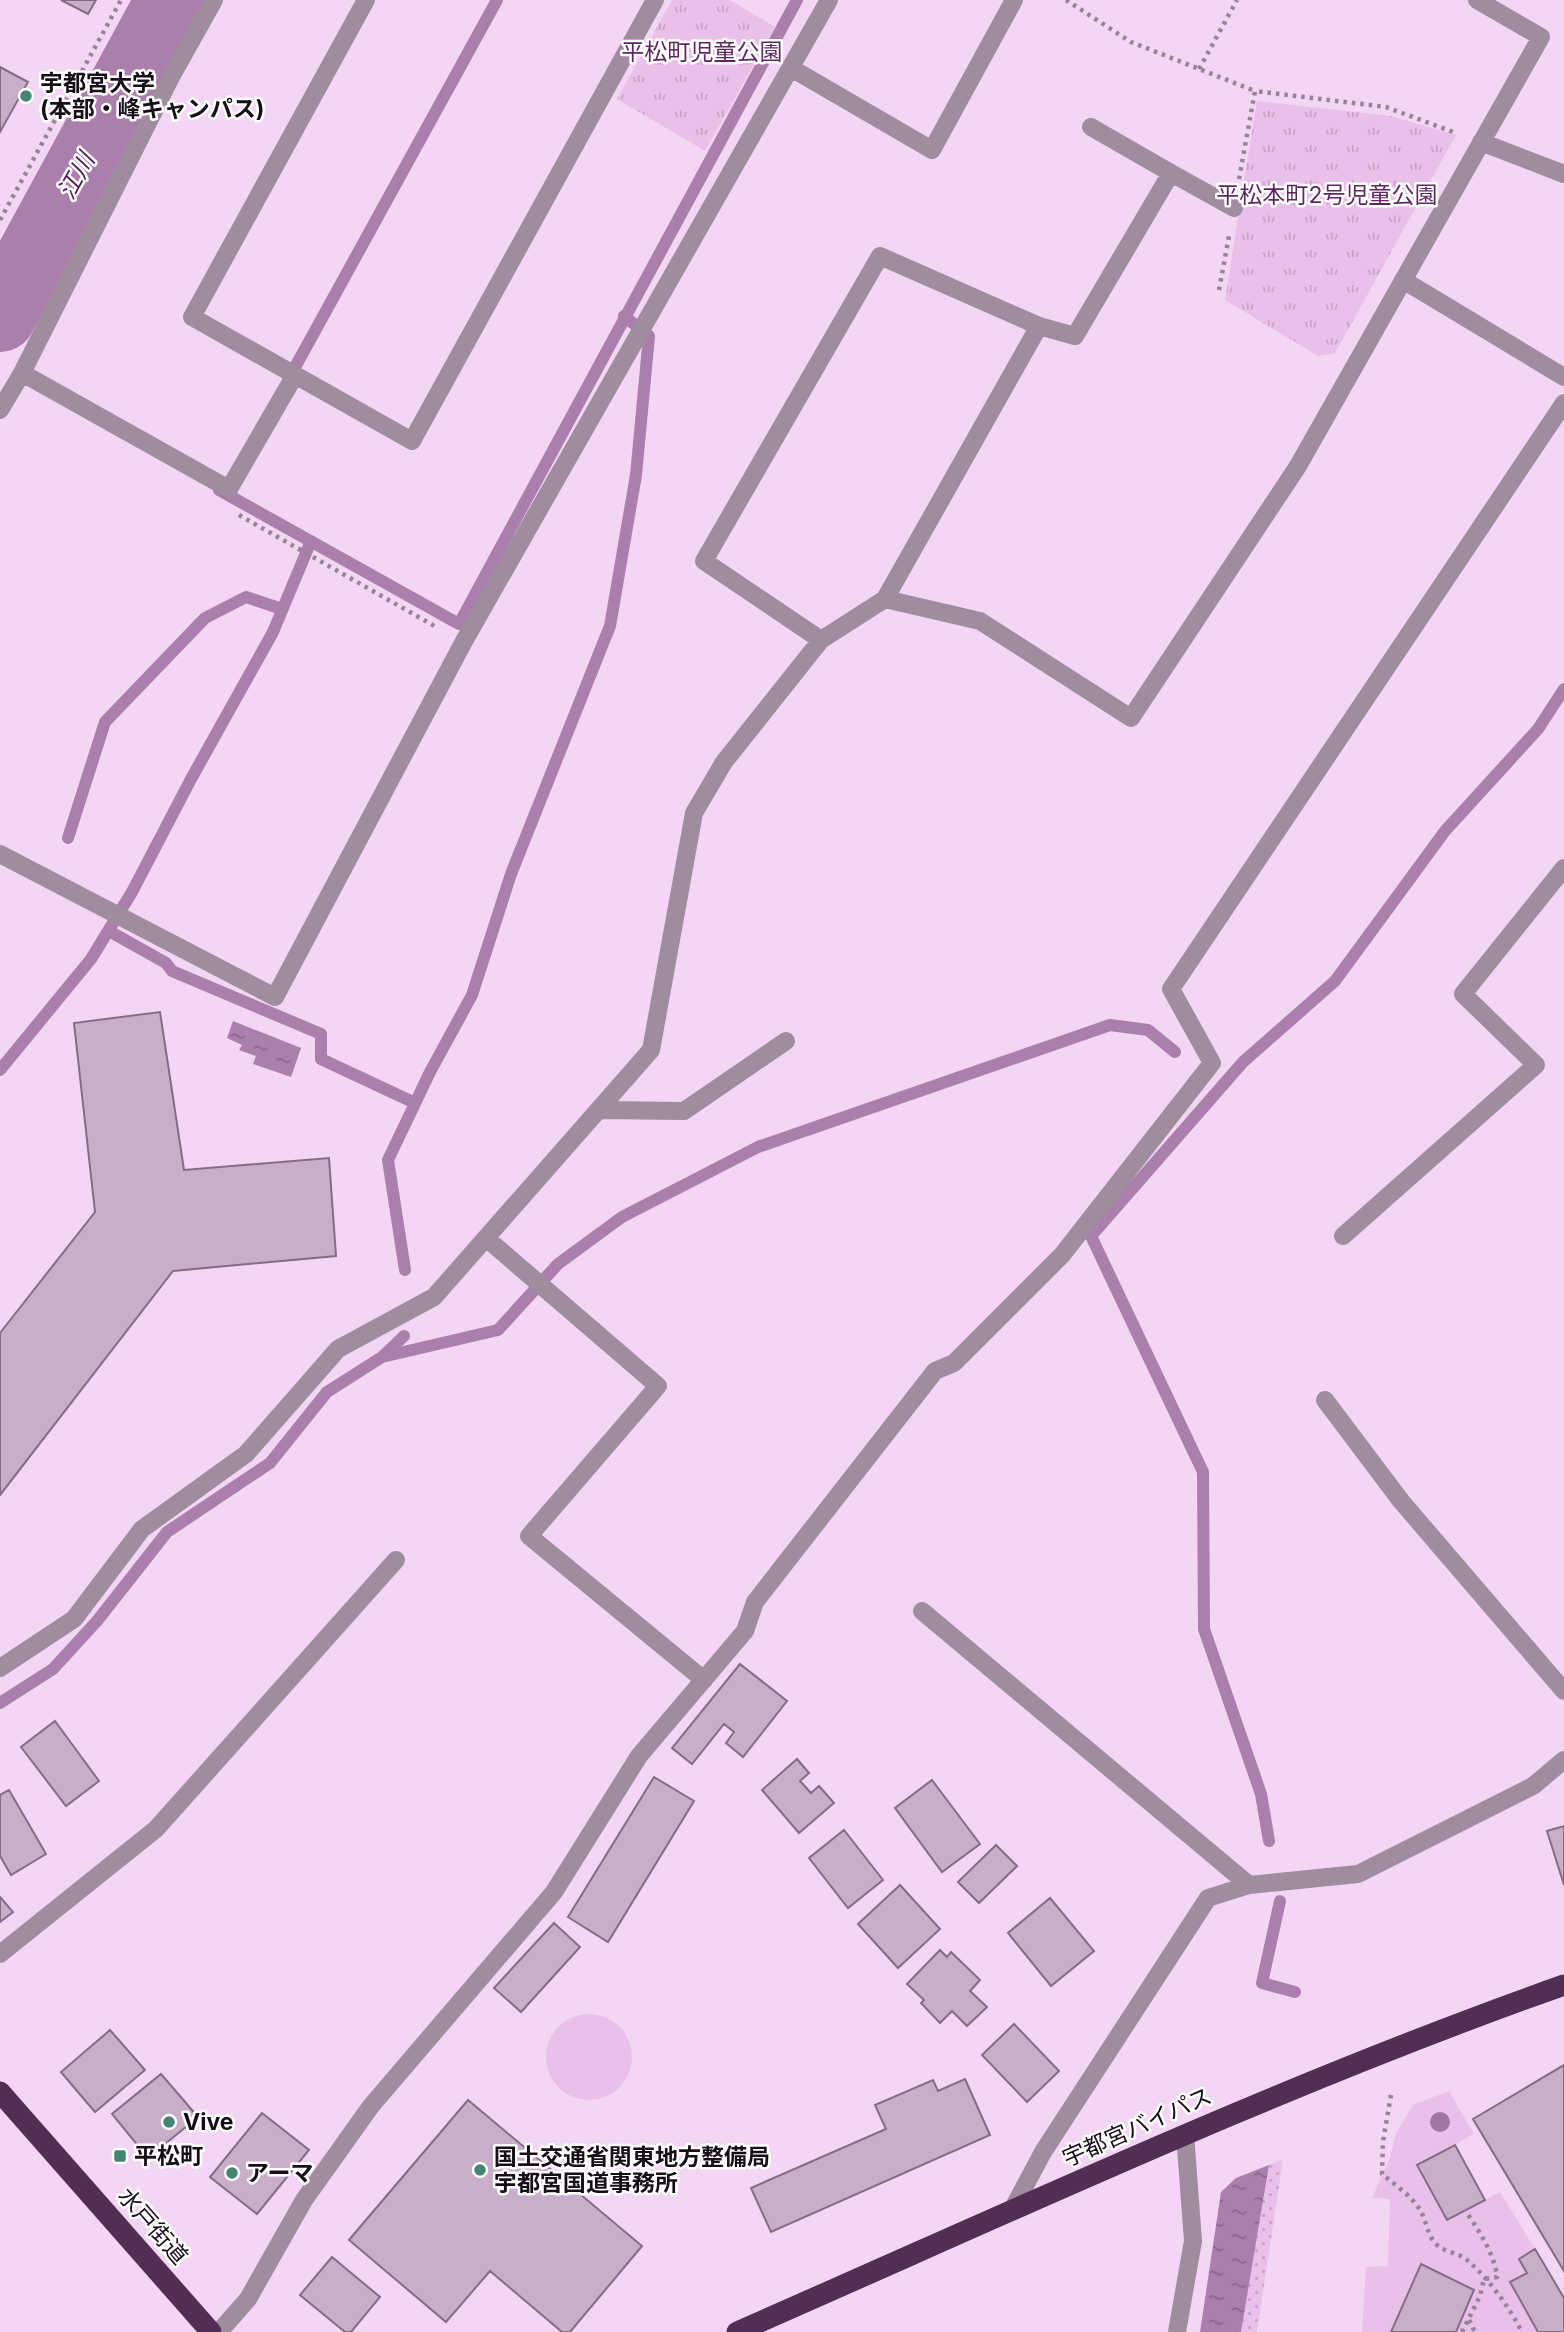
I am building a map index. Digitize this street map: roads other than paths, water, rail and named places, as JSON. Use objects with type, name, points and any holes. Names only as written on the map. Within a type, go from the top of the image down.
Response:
[{"type":"highway","name":"宇都宮バイパス","points":[[737,2332],[1332,2072],[1564,1985]]},
{"type":"highway","name":"水戸街道","points":[[0,2092],[211,2332]]},
{"type":"street","points":[[2,400],[22,373],[172,75],[214,0]]},
{"type":"street","points":[[366,0],[192,317],[412,441],[655,0]]},
{"type":"street","points":[[0,854],[275,997],[463,643],[829,0]]},
{"type":"street","points":[[791,68],[932,150],[1014,0]]},
{"type":"street","points":[[885,599],[980,621],[1131,718],[1298,466],[1541,37],[1477,0]]},
{"type":"street","points":[[1091,127],[1234,208]]},
{"type":"street","points":[[1481,142],[1564,174]]},
{"type":"street","points":[[821,640],[704,561],[880,256],[1039,326],[1075,336],[1171,173]]},
{"type":"street","points":[[1403,280],[1564,377]]},
{"type":"street","points":[[0,1668],[74,1619],[142,1529],[246,1454],[338,1349],[434,1297],[651,1050],[694,813],[724,762],[821,640],[885,599],[1039,326]]},
{"type":"street","points":[[22,373],[229,489],[295,375]]},
{"type":"street","points":[[219,2332],[248,2299],[304,2200],[364,2117],[554,1892],[639,1756],[745,1631],[755,1602],[935,1371],[954,1363],[1062,1255],[1212,1063],[1171,989],[1564,403]]},
{"type":"street","points":[[1343,1236],[1536,1065],[1463,994],[1564,868]]},
{"type":"street","points":[[599,1110],[684,1111],[786,1041]]},
{"type":"street","points":[[486,1238],[658,1386],[528,1536],[704,1680]]},
{"type":"street","points":[[1325,1400],[1401,1501],[1564,1691]]},
{"type":"street","points":[[0,1954],[156,1829],[396,1560]]},
{"type":"street","points":[[922,1611],[1249,1885]]},
{"type":"street","points":[[1011,2212],[1042,2152],[1208,1898],[1249,1885],[1358,1874],[1533,1786],[1564,1760]]},
{"type":"street","points":[[1177,2332],[1193,2241],[1185,2134]]},
{"type":"water","points":[[233,1021],[301,1048],[291,1077],[253,1064],[256,1056],[239,1050],[242,1045],[227,1038]]},
{"type":"water","points":[[1269,2165],[1241,2332],[1200,2332],[1221,2192],[1236,2178]]},
{"type":"waterway","name":"江川","points":[[0,316],[172,0]]},
{"type":"waterway","points":[[288,380],[497,0]]},
{"type":"waterway","points":[[219,490],[459,624],[797,0]]},
{"type":"waterway","points":[[405,1270],[388,1160],[430,1072],[472,995],[511,874],[610,626],[636,475],[649,336],[624,316]]},
{"type":"waterway","points":[[0,1070],[91,959],[132,892],[273,632],[311,541]]},
{"type":"waterway","points":[[68,838],[105,722],[205,618],[246,597],[282,609]]},
{"type":"waterway","points":[[1269,1841],[1261,1794],[1204,1629],[1203,1472],[1091,1236],[1243,1062],[1335,981],[1445,831],[1538,729],[1564,689]]},
{"type":"waterway","points":[[109,931],[166,963],[172,971],[321,1034],[321,1059],[415,1103]]},
{"type":"waterway","points":[[382,1357],[498,1330],[558,1264],[622,1217],[758,1147],[1110,1025],[1148,1030],[1175,1052]]},
{"type":"waterway","points":[[0,1703],[53,1669],[97,1621],[167,1532],[270,1463],[327,1392],[382,1357],[404,1336]]},
{"type":"waterway","points":[[1280,1901],[1262,1983],[1295,1992]]},
{"type":"place","name":"宇都宮大学 (本部・峰キャンパス)","points":[[26,96]]},
{"type":"place","name":"Vive","points":[[169,2122]]},
{"type":"place","name":"平松町","points":[[120,2156]]},
{"type":"place","name":"国土交通省関東地方整備局 宇都宮国道事務所","points":[[480,2170]]},
{"type":"place","name":"アーマ","points":[[232,2173]]},
{"type":"park label","name":"平松町児童公園","points":[[702,52]]},
{"type":"park label","name":"平松本町2号児童公園","points":[[1327,195]]}]
